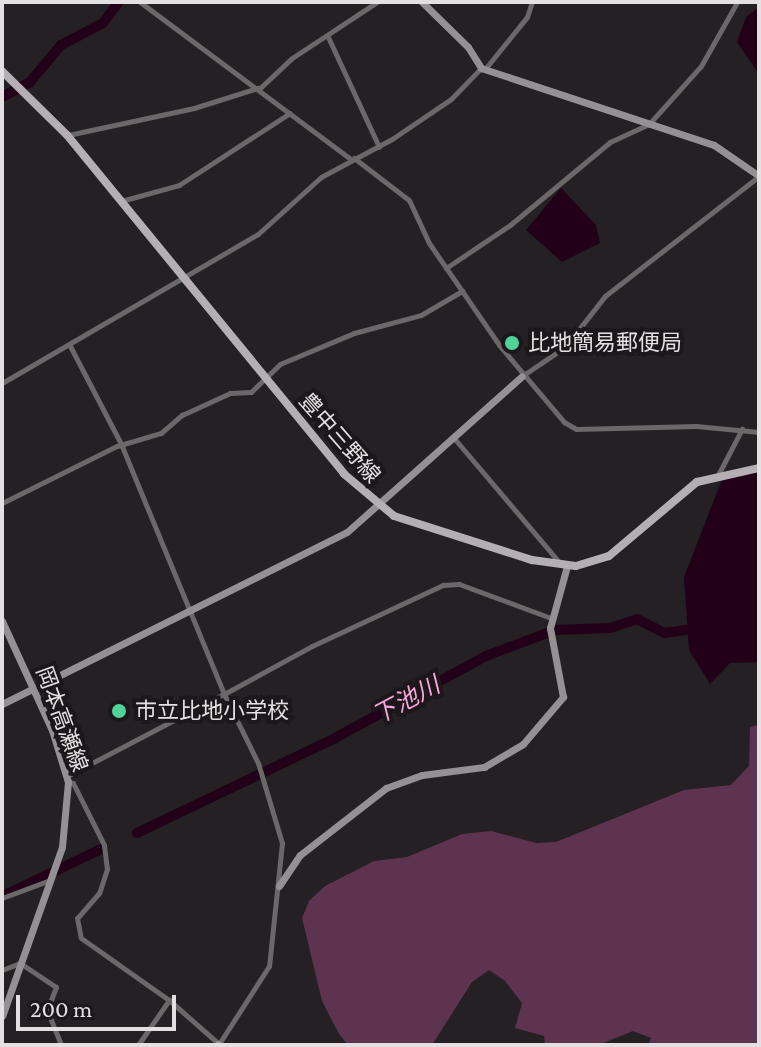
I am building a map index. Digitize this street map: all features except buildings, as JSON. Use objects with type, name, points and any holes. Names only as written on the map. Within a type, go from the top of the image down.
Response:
[{"type":"main road","name":"豊中三野線","points":[[2,71],[67,135],[344,474],[378,506],[420,527],[565,566],[609,556],[679,493],[719,473],[759,468]]},
{"type":"street","points":[[140,2],[409,200],[446,268],[522,376],[576,429],[742,429],[759,432]]},
{"type":"street","points":[[67,135],[194,108],[258,88],[292,58],[377,2]]},
{"type":"street","points":[[2,704],[347,532],[522,376],[565,347],[605,296],[759,176],[714,145],[483,69],[468,47],[422,2]]},
{"type":"street","points":[[2,383],[140,306],[181,274],[258,234],[351,158],[379,147],[451,99],[483,69],[527,17],[532,2]]},
{"type":"street","points":[[446,268],[510,225],[610,142],[649,124],[701,66],[737,2]]},
{"type":"street","points":[[328,37],[379,147]]},
{"type":"street","points":[[121,201],[179,185],[290,113]]},
{"type":"street","points":[[2,503],[121,444],[161,433],[182,415],[230,393],[251,392],[280,364],[354,333],[421,315],[462,291]]},
{"type":"street","points":[[69,344],[121,444],[224,694],[258,763],[281,835],[279,886],[269,966],[219,1045],[169,1000],[90,948],[77,929],[81,912],[99,893],[107,869],[104,845],[73,783],[67,779],[224,694],[312,646],[443,585],[466,587],[551,618]]},
{"type":"street","points":[[719,473],[742,429]]},
{"type":"street","points":[[279,886],[300,855],[338,831],[386,788],[422,775],[484,767],[523,744],[563,697],[551,618],[565,566],[453,437]]},
{"type":"street","name":"岡本高瀬線","points":[[2,621],[34,690],[67,779],[67,818],[52,876],[2,1016]]},
{"type":"street","points":[[2,898],[52,876]]},
{"type":"street","points":[[2,970],[20,963],[56,987],[47,1005],[61,1045]]},
{"type":"street","points":[[138,1045],[169,1000]]},
{"type":"shaded area","points":[[759,7],[759,74],[737,42],[746,17]]},
{"type":"shaded area","points":[[561,188],[596,225],[600,243],[562,262],[526,230]]},
{"type":"shaded area","points":[[759,473],[759,662],[730,663],[710,684],[689,650],[684,577],[723,477]]},
{"type":"shaded area","points":[[759,725],[759,1045],[648,1045],[651,1038],[633,1031],[598,1045],[545,1045],[544,1036],[515,1028],[522,1003],[505,981],[489,970],[472,982],[432,1045],[348,1045],[339,1034],[322,1001],[302,918],[309,901],[325,886],[374,861],[407,857],[462,834],[491,831],[536,843],[556,842],[684,790],[731,785],[749,766],[750,727]]},
{"type":"waterway","points":[[2,97],[30,82],[61,45],[103,23],[119,2]]},
{"type":"waterway","name":"下池川","points":[[137,833],[335,738],[486,656],[555,630],[610,628],[637,619],[664,633],[686,630]]},
{"type":"waterway","name":"下池川","points":[[5,895],[101,849]]},
{"type":"place","name":"比地簡易郵便局","points":[[512,343]]},
{"type":"place","name":"市立比地小学校","points":[[119,711]]}]
